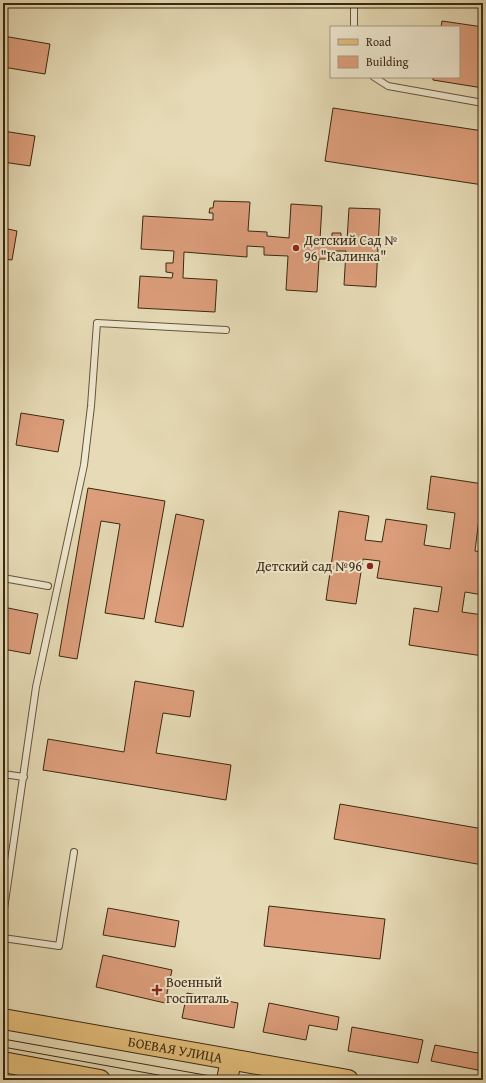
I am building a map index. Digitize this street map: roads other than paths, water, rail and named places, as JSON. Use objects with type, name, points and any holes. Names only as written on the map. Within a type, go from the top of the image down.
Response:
[{"type":"main road","name":"БОЕВАЯ УЛИЦА","points":[[3,1019],[348,1080]]},
{"type":"main road","points":[[226,1080],[231,1060]]},
{"type":"main road","points":[[3,1062],[100,1080]]},
{"type":"lane","points":[[354,3],[354,26]]},
{"type":"lane","points":[[376,78],[388,86],[483,103]]},
{"type":"lane","points":[[3,916],[36,687],[84,465],[91,406],[97,323],[226,330]]},
{"type":"lane","points":[[3,578],[48,586]]},
{"type":"lane","points":[[3,774],[24,777]]},
{"type":"lane","points":[[3,938],[59,946],[74,852]]},
{"type":"tram line","points":[[3,1039],[233,1080]]},
{"type":"tram line","points":[[3,1047],[186,1080]]},
{"type":"place","name":"Детский Сад № 96 \"Калинка\"","points":[[296,248]]},
{"type":"place","name":"Детский сад №96","points":[[370,566]]},
{"type":"place","name":"Военный госпиталь","points":[[157,990]]}]
